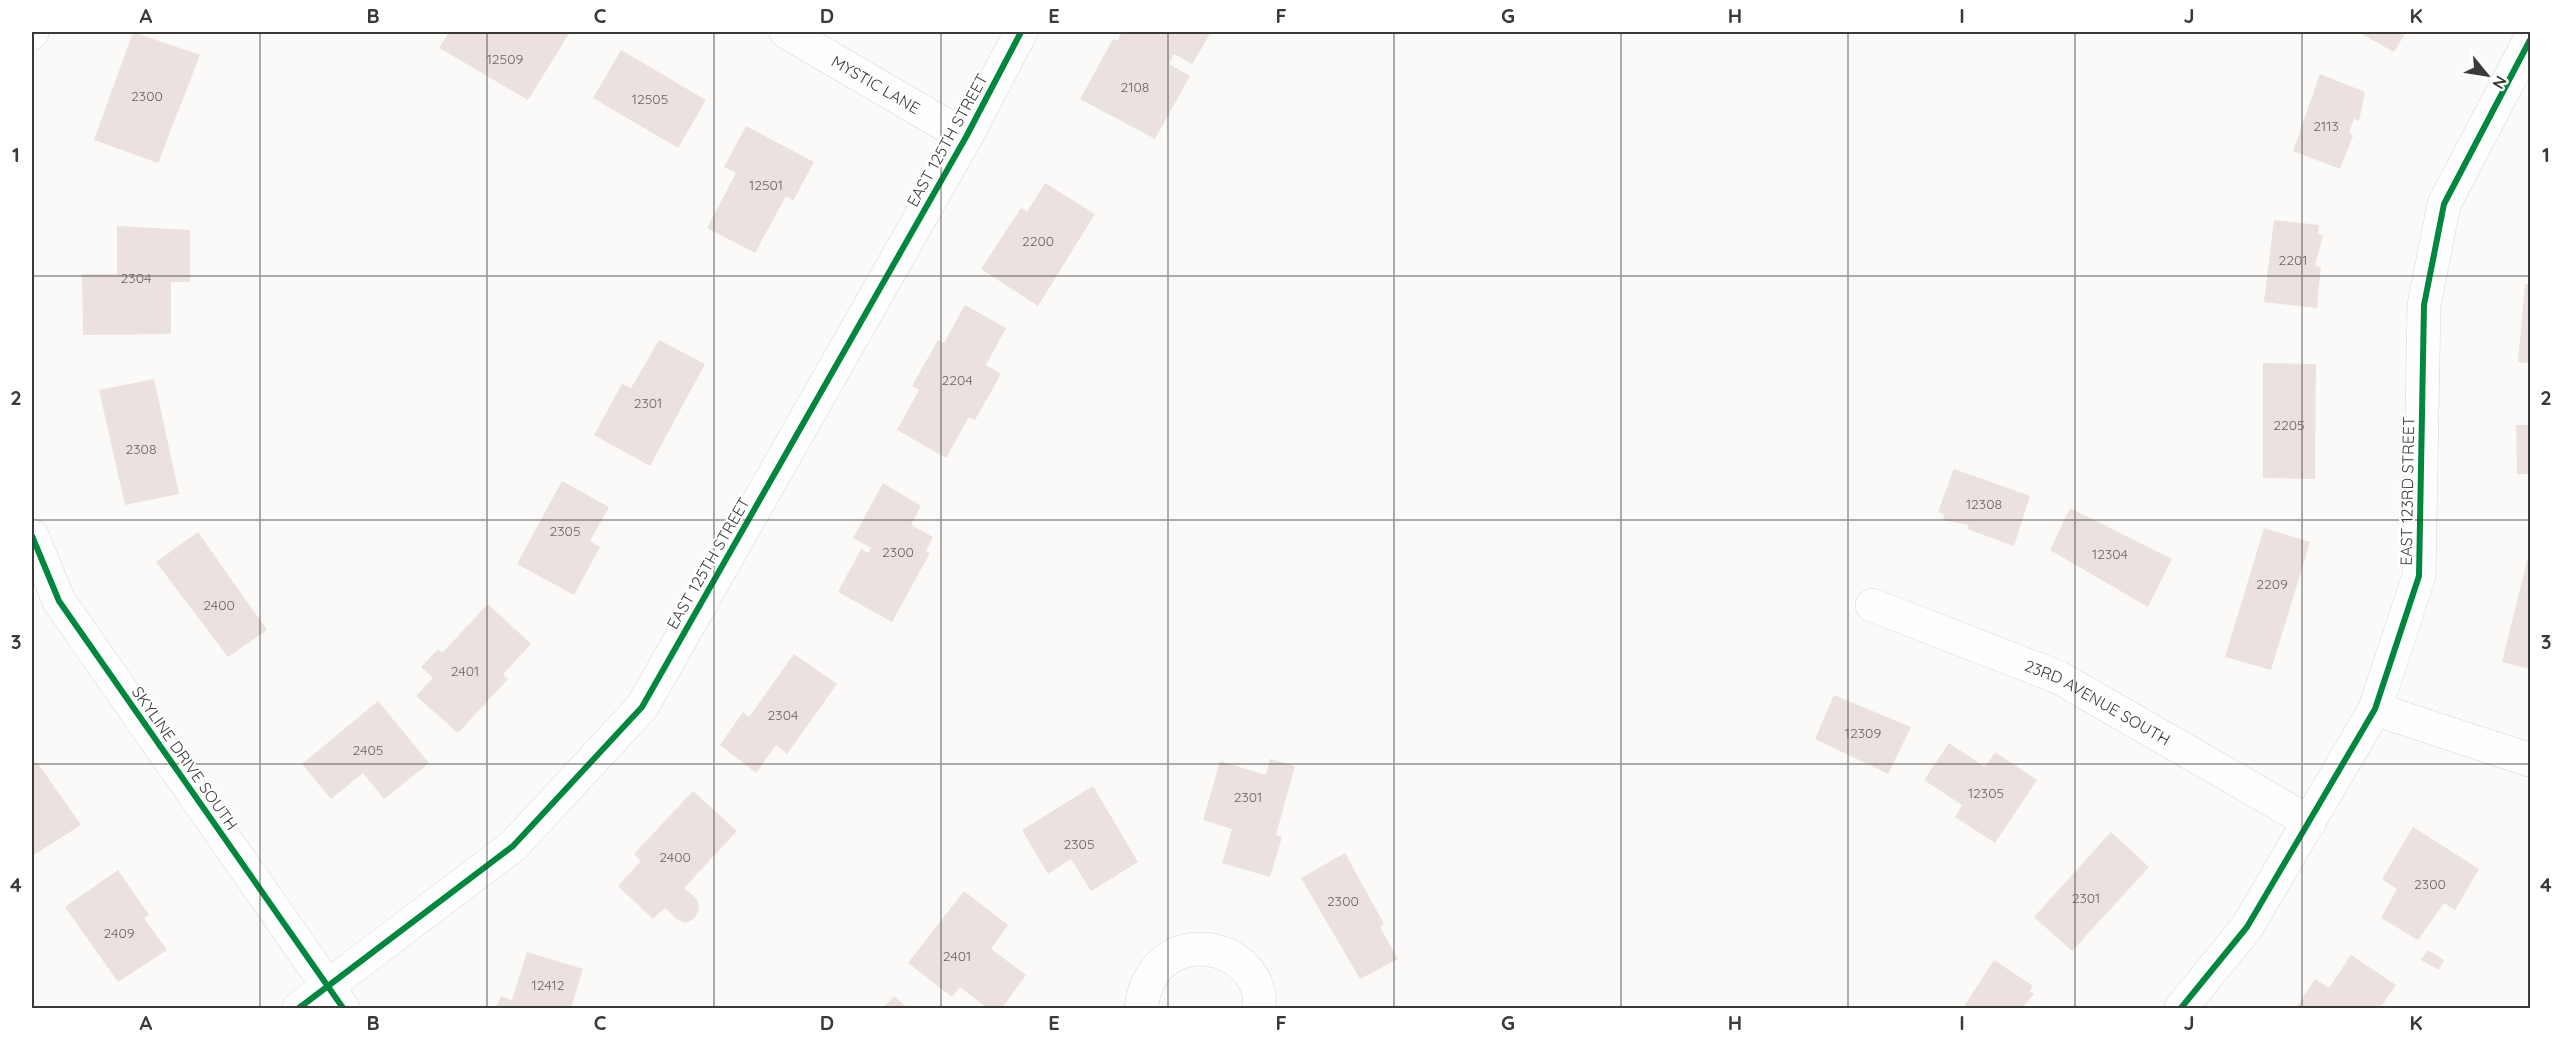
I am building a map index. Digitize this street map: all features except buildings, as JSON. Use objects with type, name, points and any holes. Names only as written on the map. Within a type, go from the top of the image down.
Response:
[{"type":"street","name":"MYSTIC LANE","points":[[786,32],[966,137]]},
{"type":"street","name":"EAST 125TH STREET","points":[[299,1008],[335,998],[513,846],[642,707],[966,137],[1022,32]]},
{"type":"street","name":"EAST 123RD STREET","points":[[2181,1008],[2247,927],[2375,710],[2419,576],[2424,305],[2444,204],[2530,40]]},
{"type":"street","name":"SKYLINE DRIVE SOUTH","points":[[32,536],[59,601],[335,998]]},
{"type":"street","name":"23RD AVENUE SOUTH","points":[[1872,605],[2058,677],[2310,822]]},
{"type":"street","points":[[2375,710],[2530,760]]},
{"type":"street","points":[[1141,1008],[1144,989],[1156,969],[1173,954],[1196,948],[1219,951],[1239,963],[1254,981],[1259,1008]]},
{"type":"cycle path","points":[[299,1008],[513,846],[642,707],[966,137],[1021,32]]},
{"type":"cycle path","points":[[2181,1008],[2247,927],[2375,709],[2419,576],[2424,305],[2444,204],[2530,40]]},
{"type":"cycle path","points":[[32,536],[59,601],[343,1008]]}]
